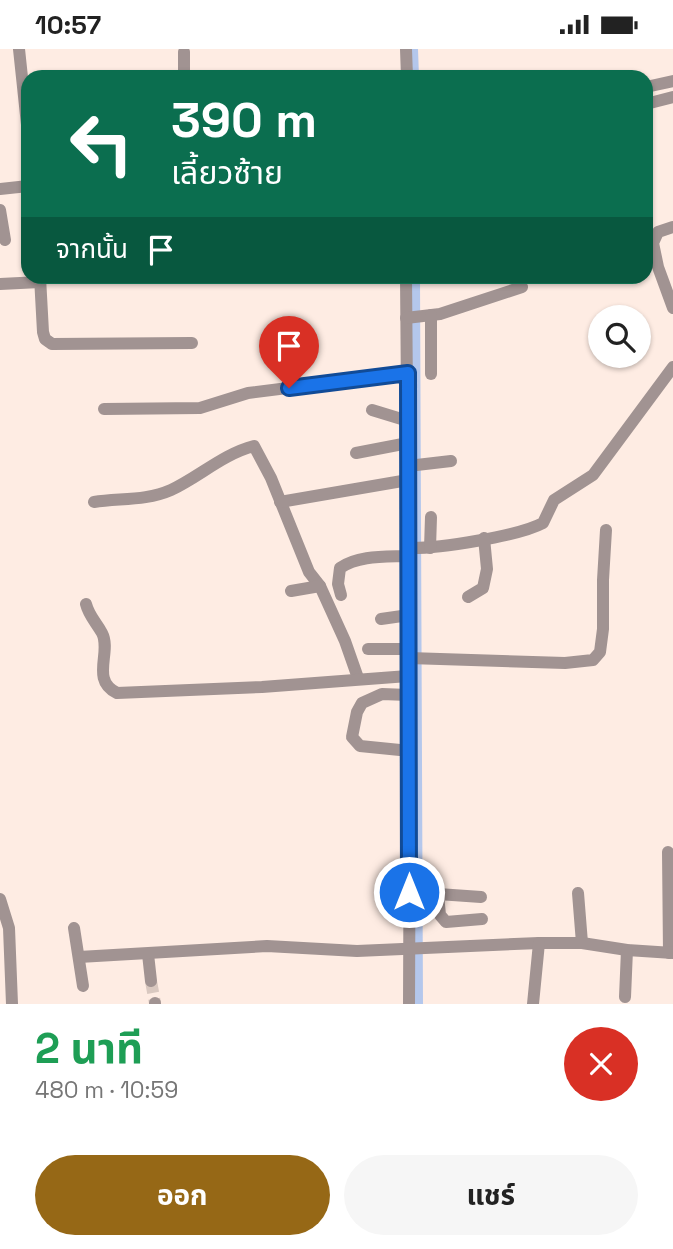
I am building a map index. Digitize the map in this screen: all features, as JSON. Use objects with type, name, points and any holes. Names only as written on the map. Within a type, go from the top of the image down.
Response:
[{"type":"street","points":[[19,49],[21,70]]},
{"type":"street","points":[[406,49],[407,70]]},
{"type":"street","points":[[184,52],[184,70]]},
{"type":"street","points":[[653,85],[673,81]]},
{"type":"street","points":[[653,102],[673,97]]},
{"type":"street","points":[[0,189],[21,187]]},
{"type":"street","points":[[0,210],[5,240]]},
{"type":"street","points":[[653,239],[658,232],[673,227]]},
{"type":"street","points":[[653,254],[673,308]]},
{"type":"street","points":[[0,284],[21,281]]},
{"type":"street","points":[[40,284],[43,331],[45,339],[52,344],[192,344]]},
{"type":"street","points":[[408,284],[431,374]]},
{"type":"street","points":[[417,317],[473,304],[522,287]]},
{"type":"street","points":[[409,1004],[416,950],[416,892],[408,695],[408,676],[414,656],[409,615],[417,550],[408,480],[415,465],[408,443],[408,373],[417,317]]},
{"type":"street","points":[[341,595],[338,584],[340,568],[348,562],[523,532],[543,523],[554,499],[593,474],[673,367]]},
{"type":"street","points":[[104,409],[200,408],[248,393],[408,373]]},
{"type":"street","points":[[372,410],[408,421]]},
{"type":"street","points":[[356,453],[408,443]]},
{"type":"street","points":[[94,502],[155,496],[225,458],[252,446],[256,448],[309,572],[320,586],[358,678]]},
{"type":"street","points":[[415,465],[451,461]]},
{"type":"street","points":[[280,502],[408,480]]},
{"type":"street","points":[[417,550],[431,517]]},
{"type":"street","points":[[368,649],[414,656],[565,663],[593,660],[600,652],[603,629],[606,530]]},
{"type":"street","points":[[468,597],[483,588],[486,578],[484,538]]},
{"type":"street","points":[[291,591],[320,586]]},
{"type":"street","points":[[86,604],[89,616],[102,633],[104,651],[101,670],[110,689],[117,693],[262,687],[408,676]]},
{"type":"street","points":[[381,619],[409,615]]},
{"type":"street","points":[[408,695],[382,694],[372,696],[362,703],[357,712],[352,737],[360,746],[410,751]]},
{"type":"street","points":[[79,957],[267,946],[357,951],[539,943],[582,943],[671,953],[668,852]]},
{"type":"street","points":[[416,892],[481,897]]},
{"type":"street","points":[[578,893],[582,943]]},
{"type":"street","points":[[438,894],[440,915],[446,922],[482,919]]},
{"type":"street","points":[[0,899],[9,927],[12,1004]]},
{"type":"street","points":[[74,928],[83,986]]},
{"type":"street","points":[[532,1004],[539,943]]},
{"type":"street","points":[[625,997],[627,950]]},
{"type":"street","points":[[148,954],[151,981]]},
{"type":"waterway","points":[[413,49],[414,70]]},
{"type":"waterway","points":[[415,284],[418,1004]]},
{"type":"tunnel","points":[[151,981],[155,1003]]},
{"type":"route","points":[[289,388],[408,373],[409,892]]}]
